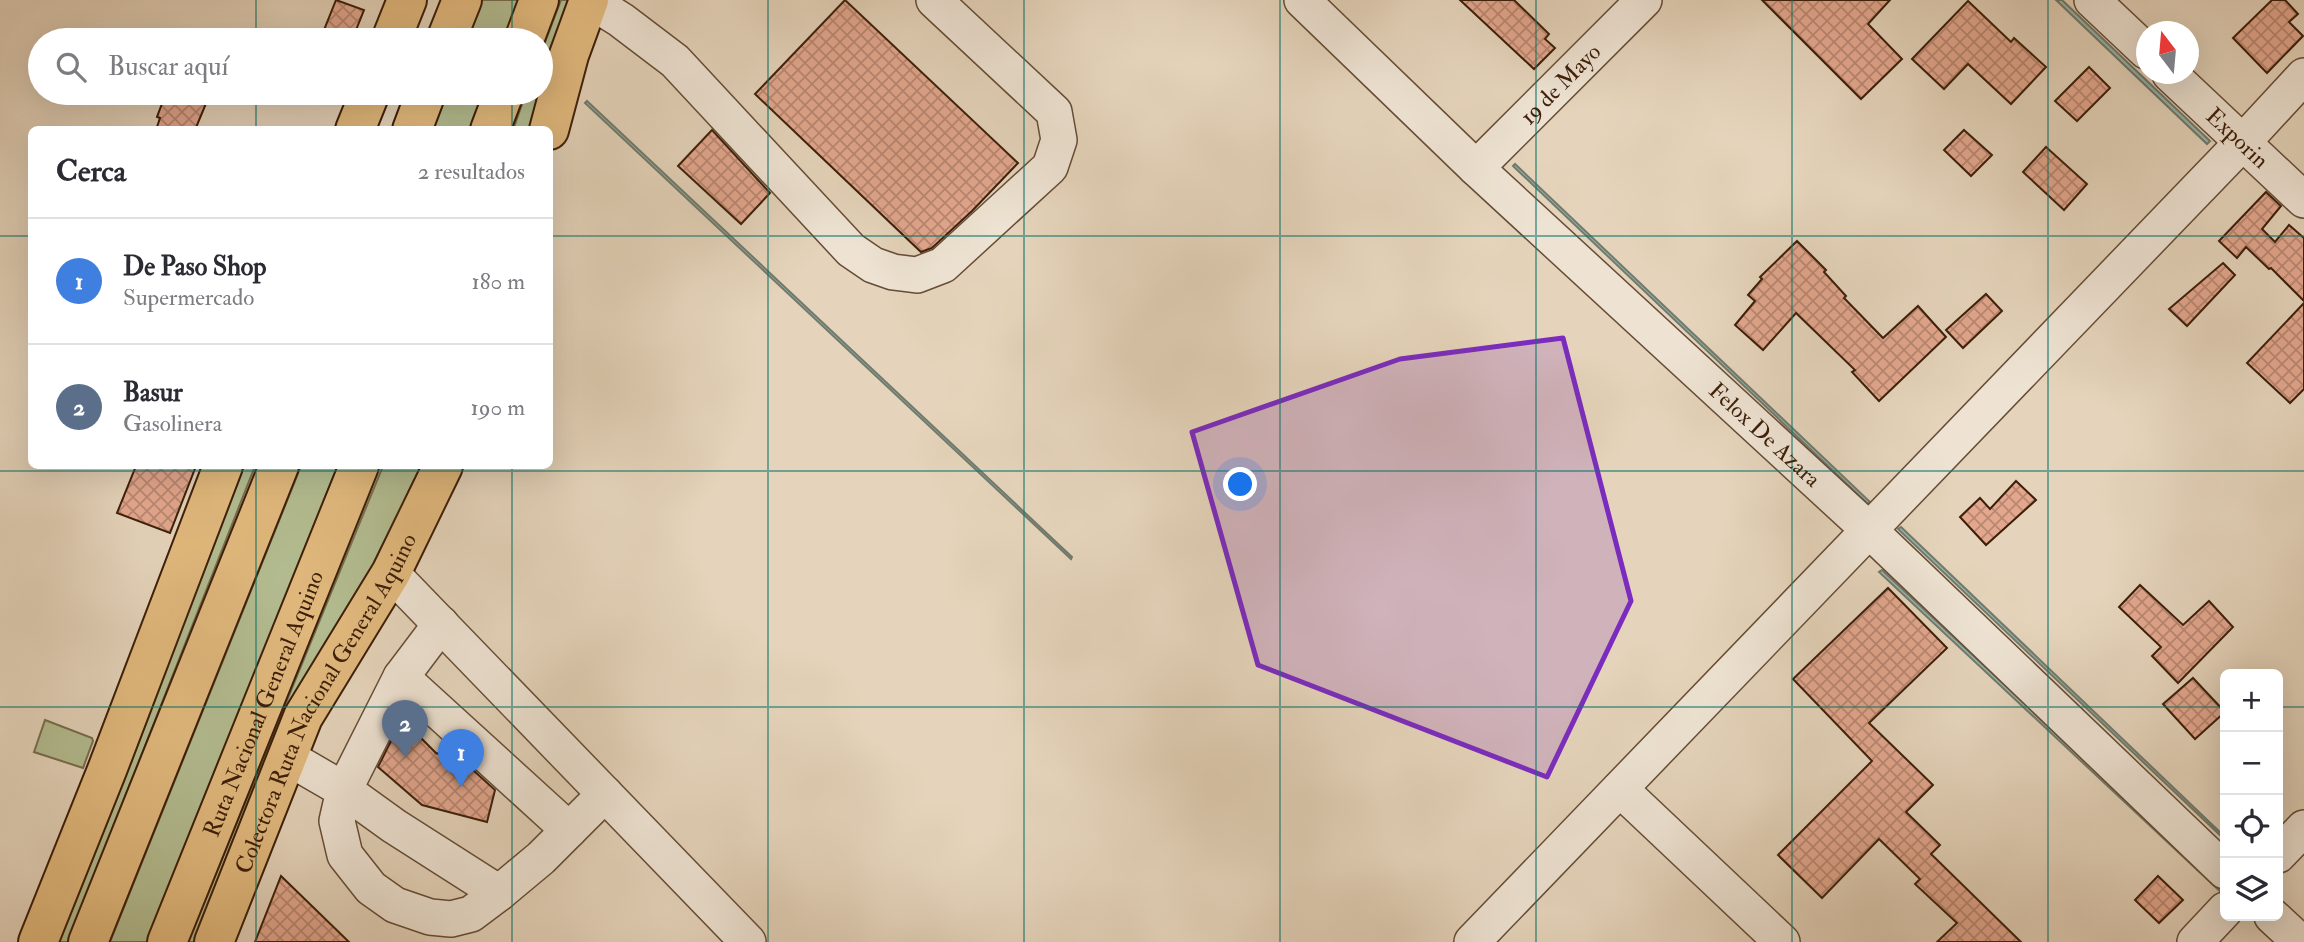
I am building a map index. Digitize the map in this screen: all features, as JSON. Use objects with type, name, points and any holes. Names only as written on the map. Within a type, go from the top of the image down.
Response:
[{"type":"main road","points":[[396,28],[407,0]]},
{"type":"main road","points":[[451,28],[462,0]]},
{"type":"main road","points":[[528,28],[539,0]]},
{"type":"main road","points":[[551,126],[569,54],[589,0]]},
{"type":"main road","points":[[357,126],[365,105]]},
{"type":"main road","points":[[414,126],[421,105]]},
{"type":"main road","points":[[492,126],[499,105]]},
{"type":"main road","points":[[37,942],[118,741],[222,469]]},
{"type":"main road","points":[[88,942],[278,469]]},
{"type":"main road","name":"Ruta Nacional General Aquino","points":[[167,942],[358,469]]},
{"type":"main road","name":"Colectora Ruta Nacional General Aquino","points":[[214,942],[303,717],[391,573],[442,469]]},
{"type":"street","points":[[589,0],[621,20],[675,61],[851,250],[873,265],[893,272],[918,275],[943,265],[1015,201],[1050,167],[1059,140],[1054,112],[934,0]]},
{"type":"street","name":"Felox De Azara","points":[[1302,0],[1476,168],[1869,530],[2220,866]]},
{"type":"street","name":"19 de Mayo","points":[[1476,168],[1644,0]]},
{"type":"street","points":[[2092,0],[2136,41]]},
{"type":"street","points":[[1472,942],[2304,76]]},
{"type":"street","name":"Exporin","points":[[2181,84],[2304,200]]},
{"type":"street","points":[[391,573],[748,942]]},
{"type":"street","points":[[441,624],[401,677],[344,790],[337,821],[345,855],[371,888],[395,905],[430,917],[451,919],[471,914],[541,858],[605,794]]},
{"type":"street","points":[[401,677],[569,830]]},
{"type":"street","points":[[287,757],[344,790],[394,827],[499,893]]},
{"type":"street","points":[[1620,789],[1782,942]]},
{"type":"street","points":[[2283,850],[2304,828]]},
{"type":"street","points":[[2195,942],[2220,916]]},
{"type":"street","points":[[2277,921],[2300,942]]},
{"type":"highlighted area","points":[[1563,338],[1631,601],[1547,777],[1258,665],[1192,432],[1400,359]]},
{"type":"green space","points":[[481,0],[525,0],[514,28],[470,28]]},
{"type":"green space","points":[[561,0],[571,0],[553,68],[553,28],[550,28]]},
{"type":"green space","points":[[440,105],[485,105],[476,126],[433,126]]},
{"type":"green space","points":[[522,105],[543,105],[538,126],[514,126]]},
{"type":"green space","points":[[236,469],[254,469],[68,942],[49,942]]},
{"type":"green space","points":[[300,469],[339,469],[151,942],[110,942]]},
{"type":"green space","points":[[382,469],[422,469],[197,942],[188,942]]},
{"type":"green space","points":[[45,720],[92,738],[83,768],[34,752]]},
{"type":"water","points":[[2056,0],[2062,0],[2136,70],[2136,76]]},
{"type":"water","points":[[2144,84],[2150,84],[2210,141],[2207,144]]},
{"type":"water","points":[[587,101],[1072,557],[1071,559],[585,103]]},
{"type":"water","points":[[1515,164],[1870,502],[1868,504],[1513,166]]},
{"type":"water","points":[[1901,527],[2220,832],[2220,835],[1898,529]]},
{"type":"water","points":[[1882,570],[2220,887],[2220,891],[1879,572]]},
{"type":"building","points":[[336,0],[364,10],[357,28],[325,28]]},
{"type":"building","points":[[845,0],[1018,163],[932,248],[921,252],[755,94]]},
{"type":"building","points":[[1460,0],[1514,0],[1549,34],[1545,39],[1555,48],[1534,69]]},
{"type":"building","points":[[1762,0],[1890,0],[1868,24],[1902,59],[1861,99]]},
{"type":"building","points":[[2272,0],[2285,0],[2298,14],[2289,22],[2303,36],[2267,73],[2233,38]]},
{"type":"building","points":[[1968,1],[2011,42],[2014,38],[2046,67],[2011,104],[1968,64],[1944,89],[1912,59]]},
{"type":"building","points":[[2089,67],[2110,88],[2077,121],[2055,101]]},
{"type":"building","points":[[162,105],[205,105],[197,126],[157,126],[160,118],[157,117]]},
{"type":"building","points":[[712,130],[770,193],[741,224],[678,166]]},
{"type":"building","points":[[1964,130],[1992,155],[1971,176],[1944,150]]},
{"type":"building","points":[[2046,147],[2087,184],[2064,210],[2023,172]]},
{"type":"building","points":[[2266,192],[2281,206],[2262,229],[2275,242],[2289,225],[2304,238],[2304,301],[2246,247],[2237,258],[2219,241]]},
{"type":"building","points":[[1797,241],[1826,270],[1824,272],[1846,296],[1844,298],[1883,338],[1918,306],[1946,337],[1879,401],[1852,372],[1855,370],[1796,313],[1763,350],[1735,325],[1755,301],[1748,295],[1762,279],[1760,277]]},
{"type":"building","points":[[2223,263],[2235,275],[2187,326],[2169,309]]},
{"type":"building","points":[[1986,294],[2002,311],[1963,348],[1946,330]]},
{"type":"building","points":[[2304,303],[2304,389],[2290,403],[2247,363]]},
{"type":"building","points":[[135,469],[195,469],[170,533],[117,513]]},
{"type":"building","points":[[2016,481],[2036,500],[1986,545],[1960,517],[1980,498],[1990,509]]},
{"type":"building","points":[[2140,585],[2183,625],[2209,601],[2233,627],[2178,683],[2152,656],[2161,647],[2119,607]]},
{"type":"building","points":[[1888,588],[1947,648],[1869,723],[1933,785],[1906,812],[1940,845],[1931,854],[2021,942],[1937,942],[1957,923],[1915,884],[1920,879],[1879,839],[1822,898],[1778,855],[1872,761],[1793,679]]},
{"type":"building","points":[[2193,678],[2220,707],[2220,716],[2195,739],[2163,704]]},
{"type":"building","points":[[402,719],[436,753],[462,760],[495,790],[487,822],[422,805],[378,767]]},
{"type":"building","points":[[281,876],[349,942],[255,942]]},
{"type":"building","points":[[2158,876],[2183,900],[2159,923],[2135,900]]},
{"type":"place","name":"Basur","points":[[405,758]]},
{"type":"place","name":"De Paso Shop","points":[[461,787]]}]
